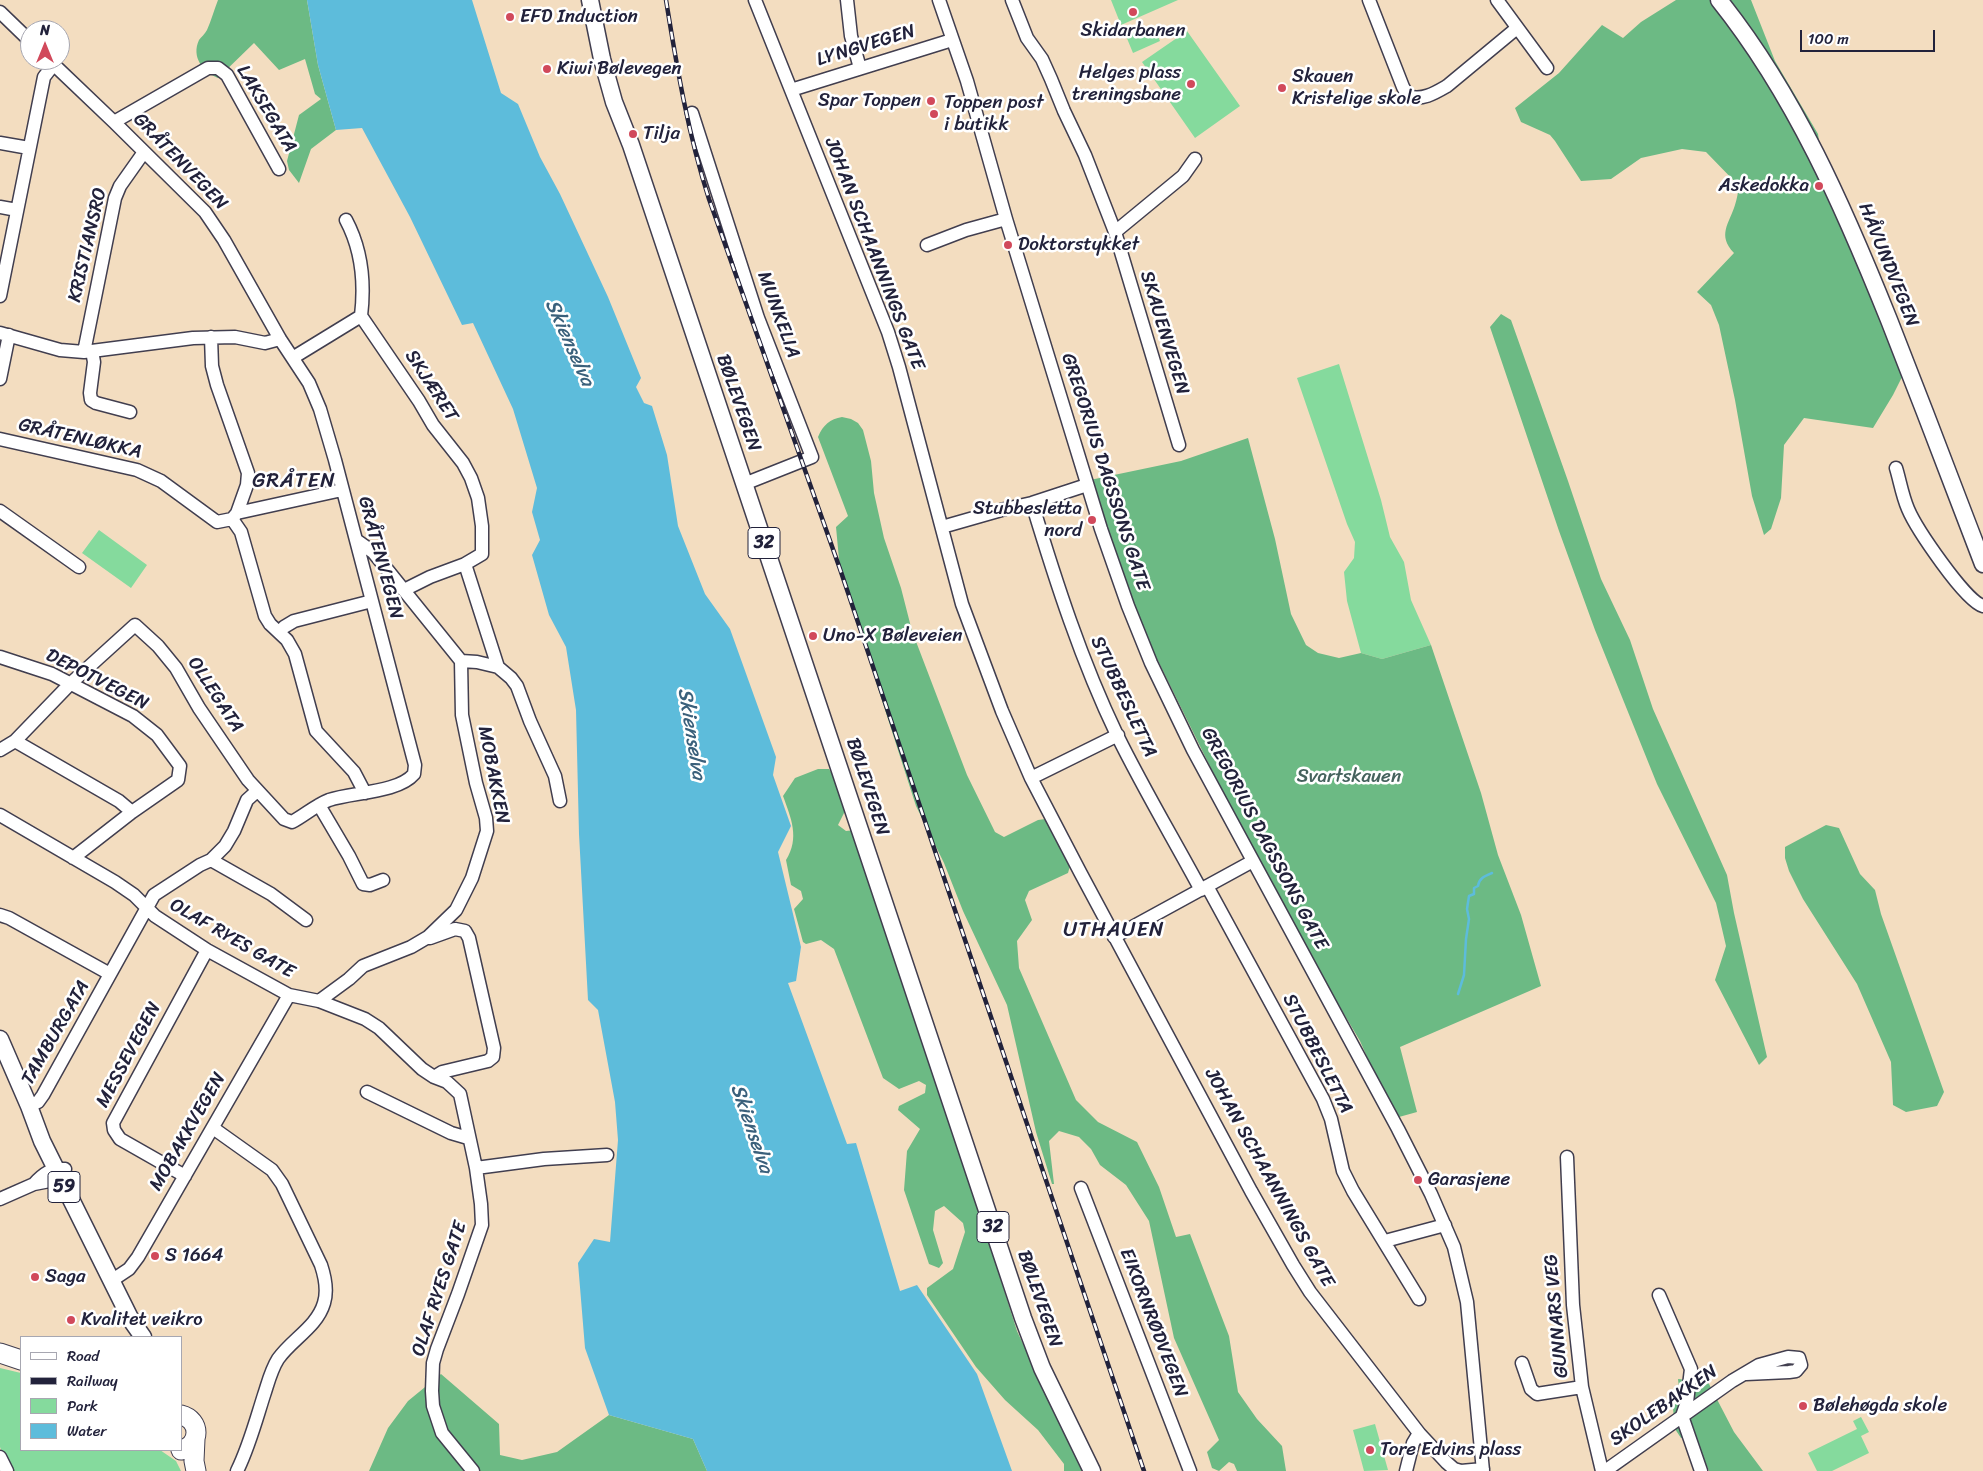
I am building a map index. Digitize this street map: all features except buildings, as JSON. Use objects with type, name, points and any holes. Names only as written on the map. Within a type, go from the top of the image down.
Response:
[{"type":"highway","points":[[0,1353],[20,1360]]},
{"type":"highway","points":[[0,1365],[20,1370]]},
{"type":"highway","points":[[183,1413],[194,1424],[197,1434],[184,1447],[194,1461],[196,1471]]},
{"type":"highway","points":[[173,1451],[186,1471]]},
{"type":"main road","name":"BØLEVEGEN","points":[[590,0],[602,59],[614,102],[619,110],[1023,1318],[1050,1385],[1092,1471]]},
{"type":"main road","name":"BØLEVEGEN","points":[[599,0],[619,101],[619,110]]},
{"type":"main road","name":"HÅVUNDVEGEN","points":[[1719,0],[1751,45],[1789,106],[1811,144],[1839,200],[1908,368],[1983,564]]},
{"type":"main road","name":"59","points":[[0,1039],[60,1172],[115,1278],[131,1320],[142,1336]]},
{"type":"street","name":"JOHAN SCHAANNINGS GATE","points":[[755,0],[888,332],[962,604],[1002,711],[1032,778],[1114,936],[1293,1265],[1310,1292],[1418,1433],[1454,1469],[1468,1471],[1483,1470]]},
{"type":"street","points":[[847,0],[851,36],[860,68]]},
{"type":"street","name":"GREGORIUS DAGSSONS GATE","points":[[939,0],[967,81],[1006,219],[1087,485],[1128,606],[1152,663],[1189,741],[1398,1129],[1454,1247],[1467,1302],[1483,1470]]},
{"type":"street","name":"SKAUENVEGEN","points":[[1012,0],[1027,38],[1048,72],[1085,155],[1115,232],[1179,445]]},
{"type":"street","points":[[1369,0],[1403,87],[1408,96],[1415,98],[1436,93],[1447,86],[1517,28]]},
{"type":"street","points":[[1497,0],[1547,68]]},
{"type":"street","points":[[0,12],[20,31]]},
{"type":"street","name":"LYNGVEGEN","points":[[791,90],[952,40]]},
{"type":"street","name":"LAKSEGATA","points":[[114,122],[208,68],[218,68],[227,74],[280,169]]},
{"type":"street","points":[[0,296],[29,148],[44,77],[48,70]]},
{"type":"street","name":"GRÅTENVEGEN","points":[[60,70],[192,198],[215,225],[280,339],[309,383],[320,409],[415,765],[414,774],[403,782],[364,793]]},
{"type":"street","name":"MUNKELIA","points":[[692,113],[758,318],[812,457],[744,484]]},
{"type":"street","points":[[0,143],[29,148]]},
{"type":"street","name":"KRISTIANSRO","points":[[130,412],[91,400],[90,393],[94,362],[88,351],[114,198],[120,186],[144,152]]},
{"type":"street","points":[[1115,232],[1183,176],[1195,159]]},
{"type":"street","points":[[0,208],[17,210]]},
{"type":"street","points":[[927,245],[958,233],[1006,219]]},
{"type":"street","points":[[294,358],[361,316],[364,291],[363,271],[351,230],[346,220]]},
{"type":"street","name":"SKJÆRET","points":[[361,316],[413,392],[433,425],[459,457],[471,478],[478,498],[483,550],[478,557],[465,564]]},
{"type":"street","points":[[0,379],[4,334],[60,350],[88,351],[211,337],[235,337],[265,343],[280,339]]},
{"type":"street","points":[[211,337],[212,366],[217,385],[248,473],[247,485],[234,516],[241,532],[265,616],[270,624],[280,632],[295,654],[316,731],[354,772],[364,793],[331,799],[319,805],[363,884],[370,885],[383,880]]},
{"type":"street","name":"GRÅTENLØKKA","points":[[0,439],[137,470],[161,481],[217,522],[234,516],[342,490]]},
{"type":"street","points":[[1896,468],[1908,510],[1921,534],[1976,603],[1983,606]]},
{"type":"street","points":[[942,527],[1005,508],[1032,503],[1087,485]]},
{"type":"street","name":"STUBBESLETTA","points":[[1032,503],[1062,602],[1085,662],[1118,736],[1323,1099],[1331,1119],[1343,1170],[1353,1191],[1419,1299]]},
{"type":"street","points":[[0,511],[79,567]]},
{"type":"street","points":[[356,540],[373,552],[461,661],[478,662],[498,667],[511,678],[517,686],[530,721],[555,776],[560,801]]},
{"type":"street","points":[[404,590],[430,577],[465,564],[498,667]]},
{"type":"street","points":[[280,632],[294,621],[372,601]]},
{"type":"street","name":"OLLEGATA","points":[[70,684],[135,624],[158,646],[176,668],[199,708],[258,791],[289,822],[319,805]]},
{"type":"street","name":"DEPOTVEGEN","points":[[0,657],[52,674],[133,716],[157,734],[180,766],[178,780],[72,858]]},
{"type":"street","name":"MOBAKKEN","points":[[318,1001],[349,979],[363,966],[411,947],[428,937],[456,910],[464,896],[487,831],[484,808],[476,783],[462,715],[461,661]]},
{"type":"street","points":[[0,750],[15,741],[70,684]]},
{"type":"street","points":[[1032,778],[1118,736]]},
{"type":"street","points":[[15,741],[119,801],[132,812]]},
{"type":"street","name":"TAMBURGATA","points":[[30,1108],[38,1102],[154,896],[200,865],[211,860],[226,846],[247,800],[258,791]]},
{"type":"street","name":"OLAF RYES GATE","points":[[0,815],[115,882],[134,895],[154,916],[207,950],[289,995],[318,1001],[365,1019],[379,1028],[422,1070],[447,1082],[460,1094],[476,1168],[482,1225],[458,1294],[443,1330],[433,1363],[432,1376],[434,1406],[438,1422],[450,1445],[473,1471]]},
{"type":"street","points":[[211,860],[271,894],[306,920]]},
{"type":"street","points":[[1114,936],[1253,861]]},
{"type":"street","name":"TAMBURGATA","points":[[0,915],[9,918],[110,974]]},
{"type":"street","name":"MOBAKKEN","points":[[428,937],[434,937],[455,929],[465,930],[469,938],[494,1052],[490,1060],[442,1072],[434,1077]]},
{"type":"street","name":"MESSEVEGEN","points":[[185,1176],[120,1139],[114,1130],[113,1123],[207,950]]},
{"type":"street","name":"MOBAKKVEGEN","points":[[115,1278],[129,1269],[138,1257],[289,995]]},
{"type":"street","points":[[367,1092],[451,1133],[468,1138]]},
{"type":"street","points":[[213,1128],[272,1170],[286,1192],[320,1265],[325,1278],[326,1292],[317,1318],[280,1355],[273,1368],[248,1446],[237,1471]]},
{"type":"street","points":[[476,1168],[544,1159],[607,1155]]},
{"type":"street","name":"GUNNARS VEG","points":[[1568,1157],[1572,1305],[1582,1387],[1603,1471]]},
{"type":"street","points":[[0,1199],[34,1184],[42,1175],[60,1172]]},
{"type":"street","name":"EIKORNRØDVEGEN","points":[[1082,1188],[1190,1471]]},
{"type":"street","points":[[1385,1242],[1445,1225]]},
{"type":"street","points":[[1659,1295],[1691,1369],[1687,1402],[1682,1416],[1701,1471]]},
{"type":"street","points":[[1522,1363],[1532,1389],[1537,1394],[1582,1387]]},
{"type":"street","name":"SKOLEBAKKEN","points":[[1603,1471],[1746,1374]]},
{"type":"street","points":[[1406,1471],[1413,1443],[1418,1433]]},
{"type":"street","points":[[0,1456],[6,1471]]},
{"type":"green space","points":[[218,0],[307,0],[318,65],[336,130],[311,149],[299,183],[289,170],[287,161],[299,115],[321,99],[315,94],[305,59],[279,70],[254,43],[218,78],[208,72],[200,63],[196,52],[199,40],[207,30]]},
{"type":"green space","name":"Skidarbanen","points":[[1111,0],[1178,0],[1121,25]]},
{"type":"green space","points":[[1676,0],[1751,0],[1775,61],[1818,134],[1821,154],[1905,371],[1873,428],[1804,418],[1784,445],[1781,498],[1771,529],[1764,535],[1752,496],[1719,325],[1711,305],[1697,292],[1734,253],[1726,241],[1725,235],[1736,203],[1739,186],[1706,152],[1682,149],[1641,158],[1611,179],[1581,181],[1550,135],[1521,122],[1515,108],[1559,73],[1602,25],[1623,38],[1641,22]]},
{"type":"green space","points":[[1153,25],[1160,41],[1133,53],[1126,36]]},
{"type":"green space","name":"Helges plass treningsbane","points":[[1187,31],[1240,106],[1195,138],[1142,62]]},
{"type":"green space","points":[[1501,314],[1511,320],[1601,579],[1630,640],[1653,709],[1727,875],[1767,1057],[1759,1065],[1715,980],[1726,946],[1716,903],[1657,784],[1595,630],[1559,531],[1490,327]]},
{"type":"green space","points":[[1339,364],[1381,500],[1390,537],[1404,562],[1411,600],[1431,645],[1382,659],[1361,653],[1347,601],[1344,572],[1354,558],[1355,542],[1347,524],[1297,378]]},
{"type":"green space","points":[[842,417],[858,423],[863,430],[871,461],[874,493],[884,538],[901,588],[912,631],[967,775],[995,832],[1004,837],[1038,820],[1045,819],[1070,866],[1068,873],[1029,891],[1025,900],[1032,920],[1017,941],[1019,968],[1076,1100],[1098,1122],[1137,1142],[1159,1187],[1176,1237],[1190,1234],[1229,1336],[1238,1392],[1257,1419],[1282,1446],[1286,1471],[1237,1471],[1234,1464],[1229,1462],[1219,1471],[1212,1468],[1207,1452],[1219,1440],[1174,1338],[1149,1221],[1126,1185],[1100,1165],[1091,1149],[1079,1137],[1059,1131],[1049,1141],[1054,1184],[1052,1184],[1036,1132],[1007,1005],[963,911],[944,863],[916,806],[840,570],[836,527],[848,516],[818,437],[827,423]]},
{"type":"green space","name":"Svartskauen","points":[[1248,438],[1275,539],[1291,614],[1306,645],[1318,653],[1339,658],[1361,653],[1382,659],[1431,645],[1481,793],[1498,855],[1521,915],[1541,986],[1400,1047],[1417,1112],[1399,1117],[1382,1091],[1360,1041],[1325,982],[1229,805],[1131,606],[1090,480],[1181,461]]},
{"type":"green space","points":[[99,530],[147,565],[131,588],[82,553]]},
{"type":"green space","points":[[818,769],[829,769],[835,778],[846,809],[838,825],[846,831],[855,830],[898,956],[1017,1331],[1082,1471],[1064,1471],[1064,1464],[1038,1430],[1005,1400],[976,1367],[927,1295],[927,1288],[953,1269],[965,1232],[963,1223],[944,1206],[935,1211],[933,1230],[943,1263],[939,1268],[929,1264],[904,1190],[907,1151],[920,1129],[898,1110],[899,1106],[925,1093],[926,1085],[919,1081],[899,1089],[883,1078],[834,949],[821,940],[806,944],[803,942],[794,909],[803,899],[801,891],[791,885],[786,860],[793,844],[793,828],[783,796],[795,778]]},
{"type":"green space","points":[[1826,825],[1839,828],[1860,874],[1875,890],[1881,914],[1944,1092],[1937,1106],[1906,1112],[1893,1105],[1891,1062],[1857,984],[1803,899],[1789,871],[1785,858],[1785,847]]},
{"type":"green space","points":[[0,1368],[20,1373],[20,1451],[161,1451],[176,1461],[181,1471],[9,1471],[0,1447]]},
{"type":"green space","points":[[441,1374],[499,1424],[500,1455],[522,1460],[557,1452],[609,1415],[693,1439],[707,1471],[369,1471],[388,1428],[408,1401]]},
{"type":"green space","points":[[1678,1379],[1708,1382],[1734,1432],[1763,1471],[1709,1471],[1694,1435],[1681,1438],[1675,1429],[1673,1408],[1680,1396]]},
{"type":"green space","points":[[1861,1417],[1869,1432],[1861,1436],[1869,1453],[1832,1471],[1817,1471],[1808,1453],[1857,1429],[1853,1421]]},
{"type":"green space","name":"Tore Edvins plass","points":[[1375,1424],[1388,1470],[1364,1471],[1353,1430]]},
{"type":"water","name":"Skienselva","points":[[307,0],[472,0],[501,93],[518,104],[540,157],[560,194],[608,297],[641,378],[636,387],[644,403],[652,406],[667,455],[678,526],[705,594],[730,629],[776,757],[773,775],[791,826],[778,852],[801,947],[796,981],[788,983],[847,1144],[856,1143],[900,1291],[917,1285],[977,1374],[1012,1471],[707,1471],[693,1439],[609,1415],[585,1348],[578,1263],[594,1239],[610,1242],[618,1140],[615,1102],[598,1010],[588,1000],[579,834],[576,710],[566,647],[549,615],[532,555],[540,540],[532,512],[537,488],[513,409],[473,323],[462,325],[410,217],[362,128],[336,130],[318,65]]},
{"type":"waterway","points":[[1458,994],[1464,975],[1469,896],[1474,894],[1474,888],[1478,886],[1481,879],[1492,873]]},
{"type":"railway","points":[[666,0],[689,125],[709,199],[840,569],[1144,1471]]},
{"type":"place","name":"Skidarbanen","points":[[1133,12]]},
{"type":"place","name":"EFD Induction","points":[[510,17]]},
{"type":"place","name":"Kiwi Bølevegen","points":[[547,69]]},
{"type":"place","name":"Helges plass treningsbane","points":[[1191,84]]},
{"type":"place","name":"Skauen Kristelige skole","points":[[1282,88]]},
{"type":"place","name":"Spar Toppen","points":[[931,101]]},
{"type":"place","name":"Toppen post i butikk","points":[[934,114]]},
{"type":"place","name":"Tilja","points":[[633,134]]},
{"type":"place","name":"Askedokka","points":[[1819,186]]},
{"type":"place","name":"Doktorstykket","points":[[1008,245]]},
{"type":"place","name":"Stubbesletta nord","points":[[1092,520]]},
{"type":"place","name":"Uno-X Bøleveien","points":[[813,636]]},
{"type":"place","name":"Garasjene","points":[[1418,1180]]},
{"type":"place","name":"S 1664","points":[[155,1256]]},
{"type":"place","name":"Saga","points":[[35,1277]]},
{"type":"place","name":"Kvalitet veikro","points":[[71,1320]]},
{"type":"place","name":"Bølehøgda skole","points":[[1803,1406]]},
{"type":"place","name":"Tore Edvins plass","points":[[1370,1450]]},
{"type":"district","name":"GRÅTEN","points":[[294,482]]},
{"type":"district","name":"UTHAUEN","points":[[1114,931]]}]
